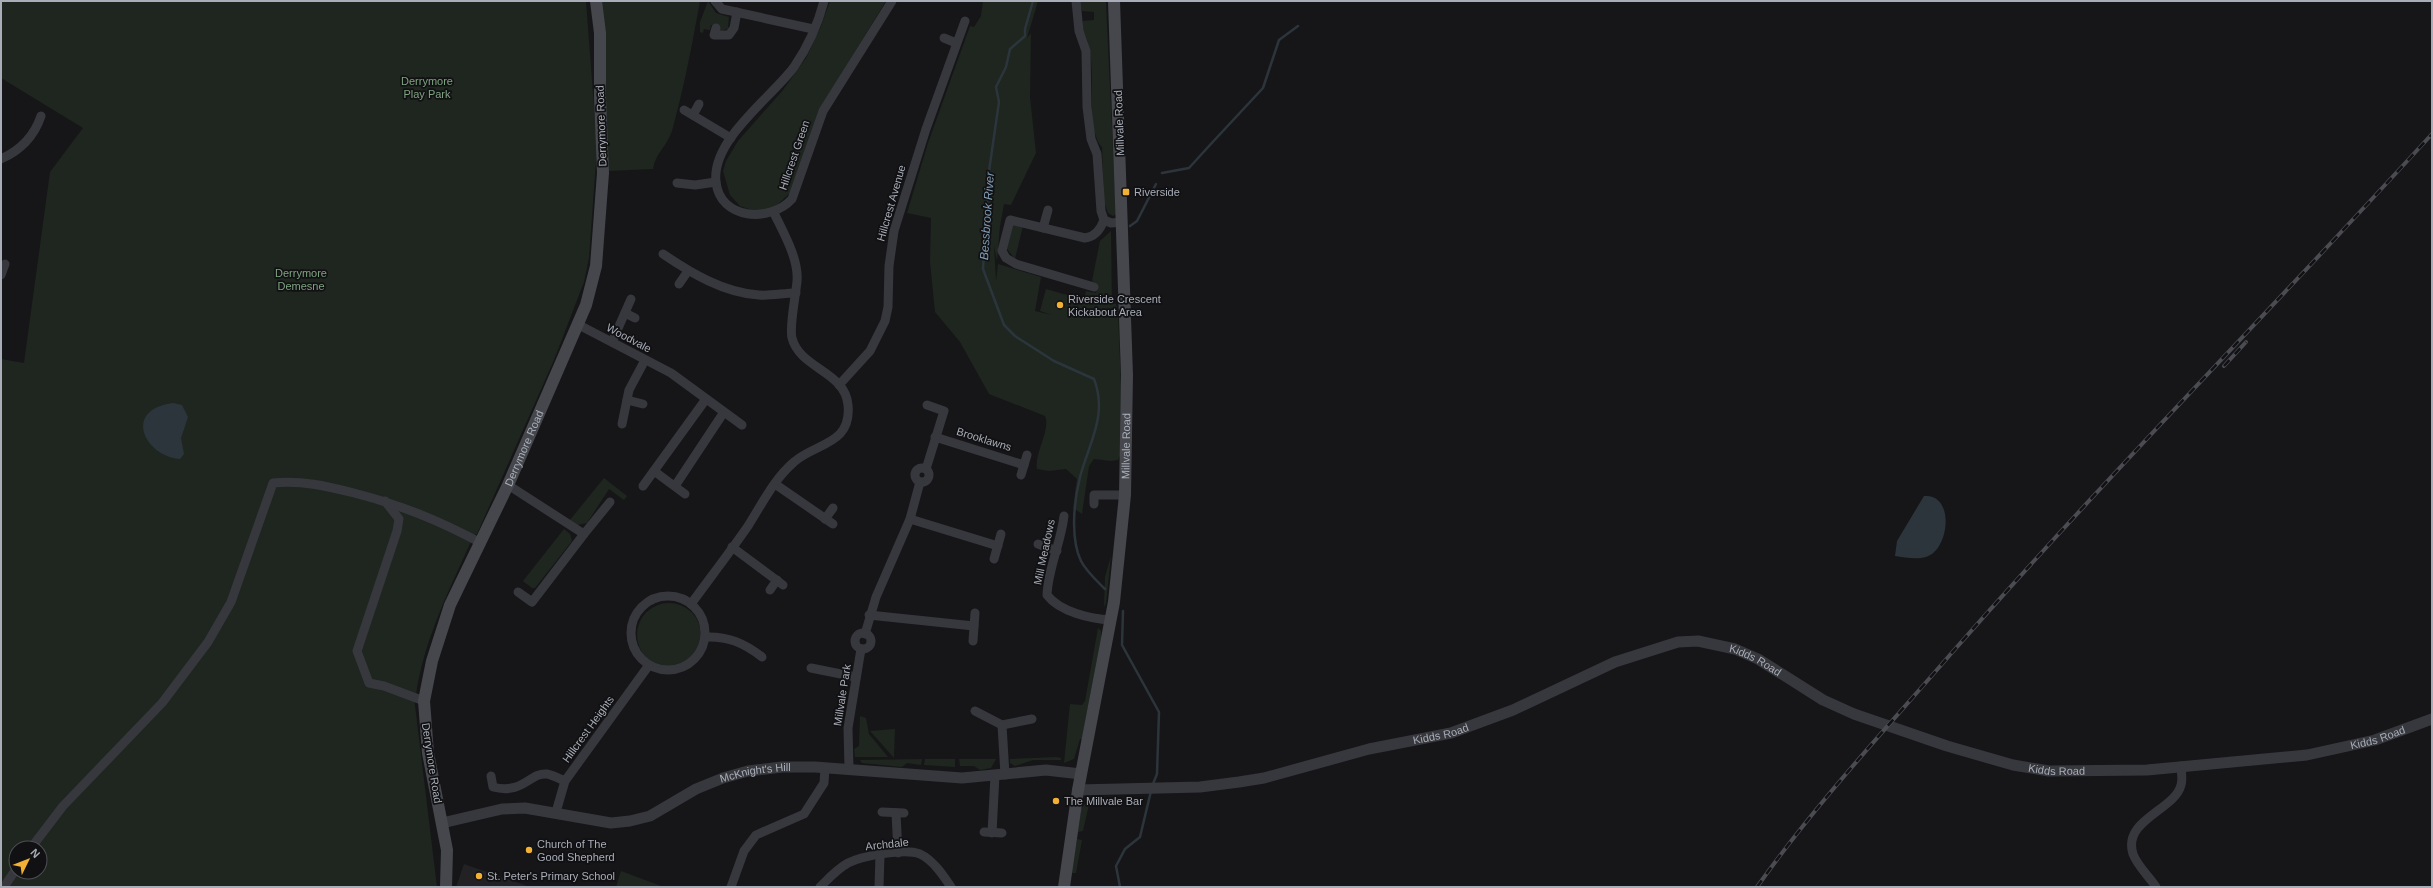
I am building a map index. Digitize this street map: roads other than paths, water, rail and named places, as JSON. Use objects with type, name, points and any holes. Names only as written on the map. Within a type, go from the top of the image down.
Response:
[{"type":"main road","name":"Derrymore Road","points":[[446,887],[448,850],[428,753],[424,701],[439,635],[450,605],[508,485],[586,305],[596,266],[602,198],[600,33],[596,1]]},
{"type":"main road","name":"Millvale Road","points":[[1064,887],[1078,790],[1111,620],[1124,496],[1127,375],[1114,1]]},
{"type":"street","points":[[715,1],[722,9],[814,29]]},
{"type":"street","points":[[691,604],[775,484],[793,462],[807,453],[830,443],[845,426],[848,405],[839,384],[807,360],[794,345],[791,334],[798,279],[787,241],[774,213],[752,215],[733,208],[722,197],[716,182],[716,170],[722,153],[731,138],[794,66],[814,29],[824,1]]},
{"type":"street","name":"Hillcrest Green","points":[[774,213],[785,206],[792,199],[823,111],[892,1]]},
{"type":"street","points":[[1076,1],[1079,31],[1086,51],[1087,107],[1091,139],[1097,154],[1101,211],[1104,220],[1102,227],[1090,237],[1010,220],[1002,251],[1006,258],[1016,264],[1094,288]]},
{"type":"street","points":[[716,28],[714,35],[729,35],[734,28],[737,12]]},
{"type":"street","name":"Hillcrest Avenue","points":[[839,384],[867,356],[885,321],[888,307],[889,266],[894,230],[965,20]]},
{"type":"street","points":[[944,38],[956,43]]},
{"type":"street","points":[[693,115],[699,104]]},
{"type":"street","points":[[684,110],[731,138]]},
{"type":"street","points":[[1,159],[24,144],[36,129],[41,116]]},
{"type":"street","points":[[677,183],[694,185],[716,182]]},
{"type":"street","points":[[1044,228],[1048,210]]},
{"type":"street","points":[[1104,220],[1111,223],[1122,222]]},
{"type":"street","points":[[663,254],[688,271],[725,288],[745,294],[760,296],[796,293]]},
{"type":"street","points":[[1,275],[5,264]]},
{"type":"street","points":[[680,284],[688,271]]},
{"type":"street","points":[[612,342],[631,299]]},
{"type":"street","points":[[625,313],[635,318]]},
{"type":"street","name":"Woodvale","points":[[577,324],[671,373],[742,425]]},
{"type":"street","points":[[622,424],[629,390],[645,360]]},
{"type":"street","points":[[643,486],[706,399]]},
{"type":"street","points":[[627,400],[643,404]]},
{"type":"street","points":[[927,405],[944,411],[926,469],[930,477],[927,481],[920,482],[910,519],[869,615],[974,626]]},
{"type":"street","points":[[675,486],[724,412]]},
{"type":"street","name":"Brooklawns","points":[[936,437],[1024,465]]},
{"type":"street","points":[[1021,475],[1027,455]]},
{"type":"street","points":[[654,471],[686,494]]},
{"type":"street","points":[[37,840],[84,784],[162,703],[208,642],[231,602],[273,483],[290,481],[318,484],[385,501],[444,522],[481,543]]},
{"type":"street","points":[[775,484],[829,521],[833,508]]},
{"type":"street","points":[[508,485],[584,534]]},
{"type":"street","points":[[1094,504],[1094,495],[1124,496]]},
{"type":"street","points":[[385,501],[399,519],[397,531],[357,651],[369,683],[424,701]]},
{"type":"street","points":[[518,592],[532,602],[610,502]]},
{"type":"street","name":"Mill Meadows","points":[[1064,516],[1047,595],[1051,600],[1066,609],[1111,620]]},
{"type":"street","points":[[910,519],[998,546]]},
{"type":"street","points":[[994,559],[1001,534]]},
{"type":"street","points":[[1038,544],[1057,551]]},
{"type":"street","points":[[732,547],[780,582],[770,590]]},
{"type":"street","points":[[657,598],[674,598],[691,604],[702,619],[705,637],[698,654],[685,666],[667,670],[649,665],[640,657],[634,646],[631,635],[633,623],[638,612],[646,604],[657,598]]},
{"type":"street","points":[[973,641],[975,613]]},
{"type":"street","name":"Millvale Park","points":[[850,769],[848,728],[861,649],[867,649],[871,642],[870,637],[866,634],[869,615]]},
{"type":"street","points":[[705,637],[722,637],[738,641],[762,657]]},
{"type":"street","name":"Kidds Road","points":[[1078,790],[1200,787],[1264,778],[1369,749],[1451,733],[1513,710],[1615,662],[1678,642],[1698,642],[1735,649],[1758,659],[1823,700],[1854,714],[1935,743],[2013,766],[2049,771],[2085,772],[2147,770],[2307,754],[2375,740],[2432,719]]},
{"type":"street","name":"Hillcrest Heights","points":[[556,812],[565,781],[649,665]]},
{"type":"street","points":[[811,668],[856,677]]},
{"type":"street","points":[[975,711],[1002,725],[1032,719]]},
{"type":"street","points":[[1002,725],[1000,775],[988,832],[1002,833]]},
{"type":"street","points":[[2156,887],[2136,861],[2132,844],[2139,827],[2179,790],[2182,780],[2181,766]]},
{"type":"street","name":"McKnight's Hill","points":[[442,823],[502,809],[525,808],[556,812],[611,823],[630,821],[650,816],[696,789],[723,778],[748,771],[782,767],[850,769],[962,778],[1046,770],[1081,774]]},
{"type":"street","points":[[731,887],[744,851],[756,835],[804,814],[824,783],[825,768]]},
{"type":"street","points":[[491,776],[493,786],[499,788],[519,787],[541,775],[547,774],[565,781]]},
{"type":"street","points":[[882,812],[900,813],[898,853]]},
{"type":"street","name":"Archdale","points":[[820,887],[847,863],[880,855],[911,852],[921,855],[933,864],[951,887]]},
{"type":"street","points":[[879,887],[880,855]]},
{"type":"waterway","name":"Bessbrook River","points":[[1033,1],[1025,29],[1025,36],[1010,49],[1006,67],[996,87],[999,102],[989,171],[983,269],[1004,325],[1015,336],[1054,361],[1094,379],[1098,392],[1098,417],[1096,429],[1080,477],[1075,508],[1074,531],[1075,542],[1083,565],[1105,589]]},
{"type":"waterway","points":[[1162,173],[1189,168],[1263,88],[1279,40],[1298,26]]},
{"type":"waterway","points":[[1130,226],[1137,221],[1156,184]]},
{"type":"waterway","name":"Bessbrook River","points":[[1123,611],[1122,645],[1159,712],[1157,774],[1153,784]]},
{"type":"waterway","name":"Bessbrook River","points":[[1120,887],[1116,866],[1125,849],[1140,837],[1151,791]]},
{"type":"railway","points":[[1757,887],[1802,827],[1850,769],[2008,590],[2128,459],[2432,134]]},
{"type":"railway","points":[[2224,366],[2246,342]]},
{"type":"place","name":"Riverside","points":[[1126,192]]},
{"type":"place","name":"Riverside Crescent Kickabout Area","points":[[1060,305]]},
{"type":"place","name":"The Millvale Bar","points":[[1056,801]]},
{"type":"place","name":"Church of The Good Shepherd","points":[[529,850]]},
{"type":"place","name":"St. Peter's Primary School","points":[[479,876]]},
{"type":"park label","name":"Derrymore Play Park","points":[[427,87]]},
{"type":"park label","name":"Derrymore Demesne","points":[[301,279]]}]
